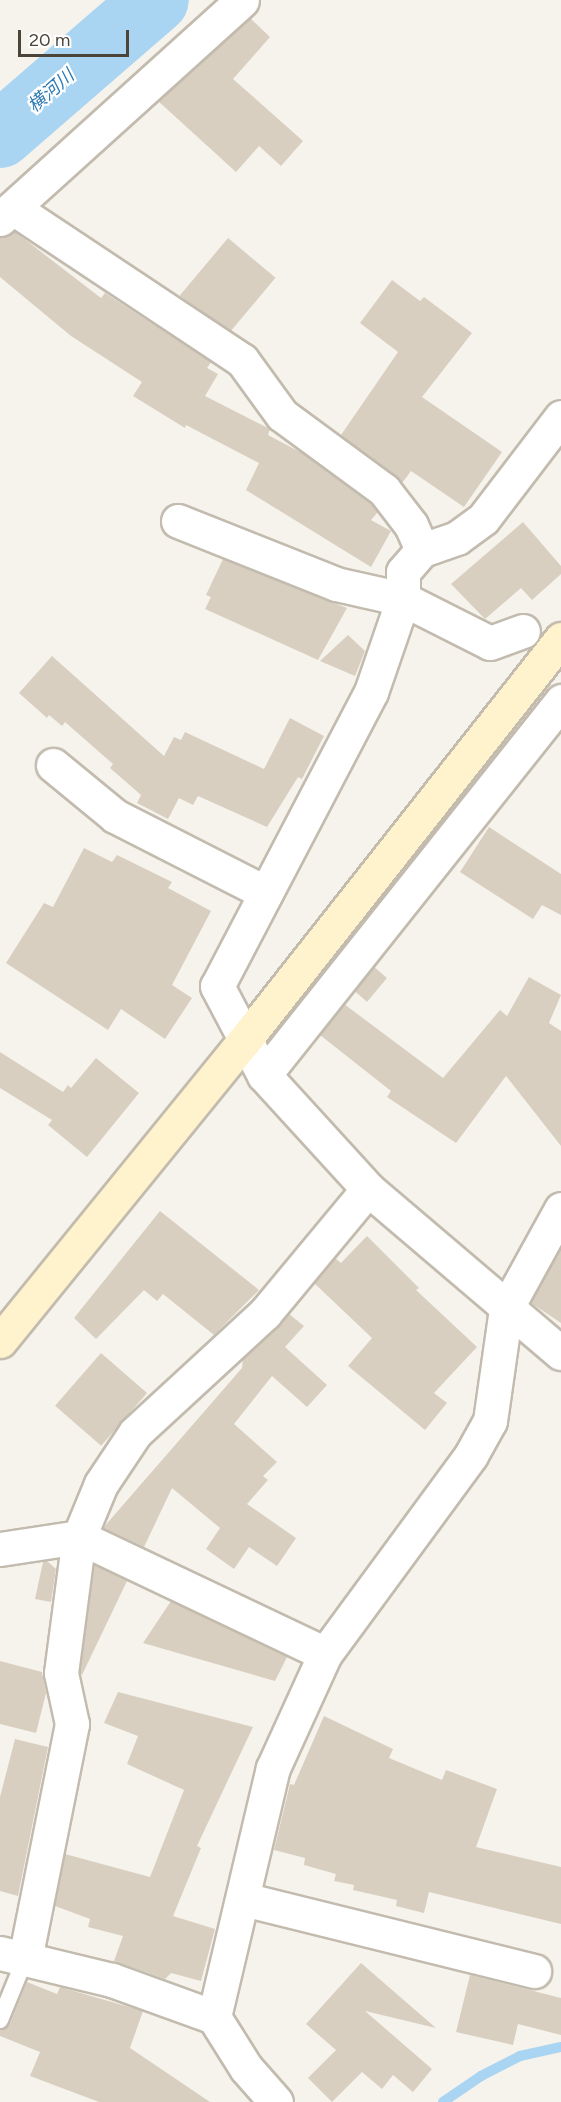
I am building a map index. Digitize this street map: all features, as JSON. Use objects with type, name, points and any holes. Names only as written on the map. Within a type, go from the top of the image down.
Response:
[{"type":"street","points":[[242,0],[7,214],[242,360],[282,415],[384,490],[411,525],[422,550]]},
{"type":"street","points":[[561,417],[483,519],[457,538],[422,550],[403,572],[403,599],[371,692],[217,986],[264,1076],[368,1189],[506,1309],[561,1353]]},
{"type":"street","points":[[178,521],[336,584],[403,599],[490,643],[523,631]]},
{"type":"street","points":[[0,1341],[244,1041],[561,639]]},
{"type":"street","points":[[264,1076],[561,700]]},
{"type":"street","points":[[53,765],[115,816],[266,893]]},
{"type":"street","points":[[276,2102],[246,2068],[214,2017],[112,1980],[13,1956],[72,1724],[61,1673],[79,1537],[101,1484],[135,1433],[265,1313],[368,1189]]},
{"type":"street","points":[[214,2017],[273,1768],[325,1654],[471,1455],[490,1421],[506,1309],[561,1209]]},
{"type":"street","points":[[0,1549],[79,1537],[325,1654]]},
{"type":"street","points":[[243,1899],[534,1971]]},
{"type":"lane","points":[[0,2020],[13,1956]]},
{"type":"building","points":[[250,18],[270,37],[233,79],[303,141],[281,166],[259,146],[236,172],[158,101]]},
{"type":"building","points":[[14,231],[101,298],[105,293],[211,362],[207,368],[218,374],[205,396],[270,429],[268,435],[302,453],[371,504],[378,512],[371,520],[391,531],[371,567],[246,490],[259,463],[186,425],[185,428],[133,396],[142,382],[71,336],[0,277],[0,237]]},
{"type":"building","points":[[228,238],[275,278],[227,335],[180,295]]},
{"type":"building","points":[[392,280],[420,301],[424,297],[472,333],[422,397],[502,452],[464,507],[411,471],[402,483],[341,435],[398,352],[360,323]]},
{"type":"building","points":[[523,522],[561,566],[561,574],[532,600],[521,588],[485,619],[451,584]]},
{"type":"building","points":[[223,559],[347,608],[318,660],[205,609],[211,597],[206,595]]},
{"type":"building","points":[[348,635],[365,651],[355,676],[320,661]]},
{"type":"building","points":[[52,656],[164,756],[174,737],[181,740],[185,732],[264,769],[290,718],[324,736],[302,779],[298,777],[267,827],[198,796],[193,805],[179,798],[168,819],[137,803],[141,795],[110,768],[113,764],[65,722],[62,726],[49,715],[47,718],[19,693]]},
{"type":"building","points":[[489,827],[561,874],[561,915],[542,905],[533,919],[460,872]]},
{"type":"building","points":[[84,848],[112,862],[117,855],[172,882],[168,888],[211,911],[172,985],[192,998],[165,1039],[121,1009],[108,1030],[6,963],[44,903],[53,907]]},
{"type":"building","points":[[374,967],[387,978],[367,1002],[354,991]]},
{"type":"building","points":[[529,977],[561,995],[549,1023],[561,1031],[561,1146],[506,1076],[456,1143],[387,1097],[391,1091],[320,1035],[344,1004],[443,1078],[500,1010],[507,1016]]},
{"type":"building","points":[[0,1052],[63,1092],[68,1085],[71,1088],[96,1058],[139,1093],[87,1157],[48,1125],[52,1120],[0,1088]]},
{"type":"building","points":[[160,1211],[259,1290],[214,1335],[163,1294],[157,1301],[144,1290],[96,1339],[74,1318]]},
{"type":"building","points":[[367,1236],[419,1288],[416,1290],[477,1347],[434,1393],[447,1403],[425,1430],[348,1366],[372,1338],[314,1283],[335,1258],[341,1263]]},
{"type":"building","points":[[561,1248],[561,1323],[531,1303]]},
{"type":"building","points":[[289,1314],[304,1326],[285,1347],[327,1385],[307,1407],[272,1376],[234,1424],[277,1462],[263,1476],[268,1480],[247,1504],[296,1538],[277,1566],[249,1547],[234,1569],[206,1549],[220,1528],[172,1488],[144,1547],[103,1528],[242,1368],[243,1358]]},
{"type":"building","points":[[101,1353],[147,1393],[101,1446],[55,1406]]},
{"type":"building","points":[[47,1561],[56,1569],[51,1602],[35,1599],[43,1562]]},
{"type":"building","points":[[94,1565],[127,1581],[82,1675],[80,1672]]},
{"type":"building","points":[[171,1601],[287,1657],[275,1681],[143,1643]]},
{"type":"building","points":[[0,1661],[42,1672],[46,1693],[36,1733],[0,1724]]},
{"type":"building","points":[[118,1692],[253,1727],[197,1846],[201,1848],[173,1916],[215,1929],[201,1981],[171,1973],[165,1979],[114,1961],[123,1936],[88,1927],[90,1919],[55,1906],[65,1854],[150,1877],[184,1790],[127,1764],[138,1736],[104,1723]]},
{"type":"building","points":[[324,1716],[393,1749],[389,1758],[442,1780],[446,1770],[497,1789],[476,1847],[561,1867],[561,1924],[429,1892],[424,1913],[396,1906],[397,1900],[353,1890],[354,1885],[334,1881],[336,1874],[304,1865],[305,1858],[274,1850],[290,1784],[294,1785]]},
{"type":"building","points":[[15,1739],[48,1747],[18,1896],[0,1891],[0,1797]]},
{"type":"building","points":[[361,1963],[436,2028],[365,2011],[432,2069],[413,2092],[393,2075],[382,2089],[362,2072],[332,2102],[308,2078],[336,2050],[306,2024]]},
{"type":"building","points":[[470,1975],[561,1998],[561,2035],[518,2024],[513,2045],[456,2032]]},
{"type":"building","points":[[27,1982],[57,1994],[60,1987],[143,2011],[130,2048],[210,2102],[99,2102],[30,2076],[40,2052],[0,2036],[0,2030],[10,2024]]},
{"type":"waterway","name":"横河川","points":[[0,135],[156,0]]},
{"type":"waterway","points":[[443,2102],[481,2076],[520,2056],[561,2047]]}]
